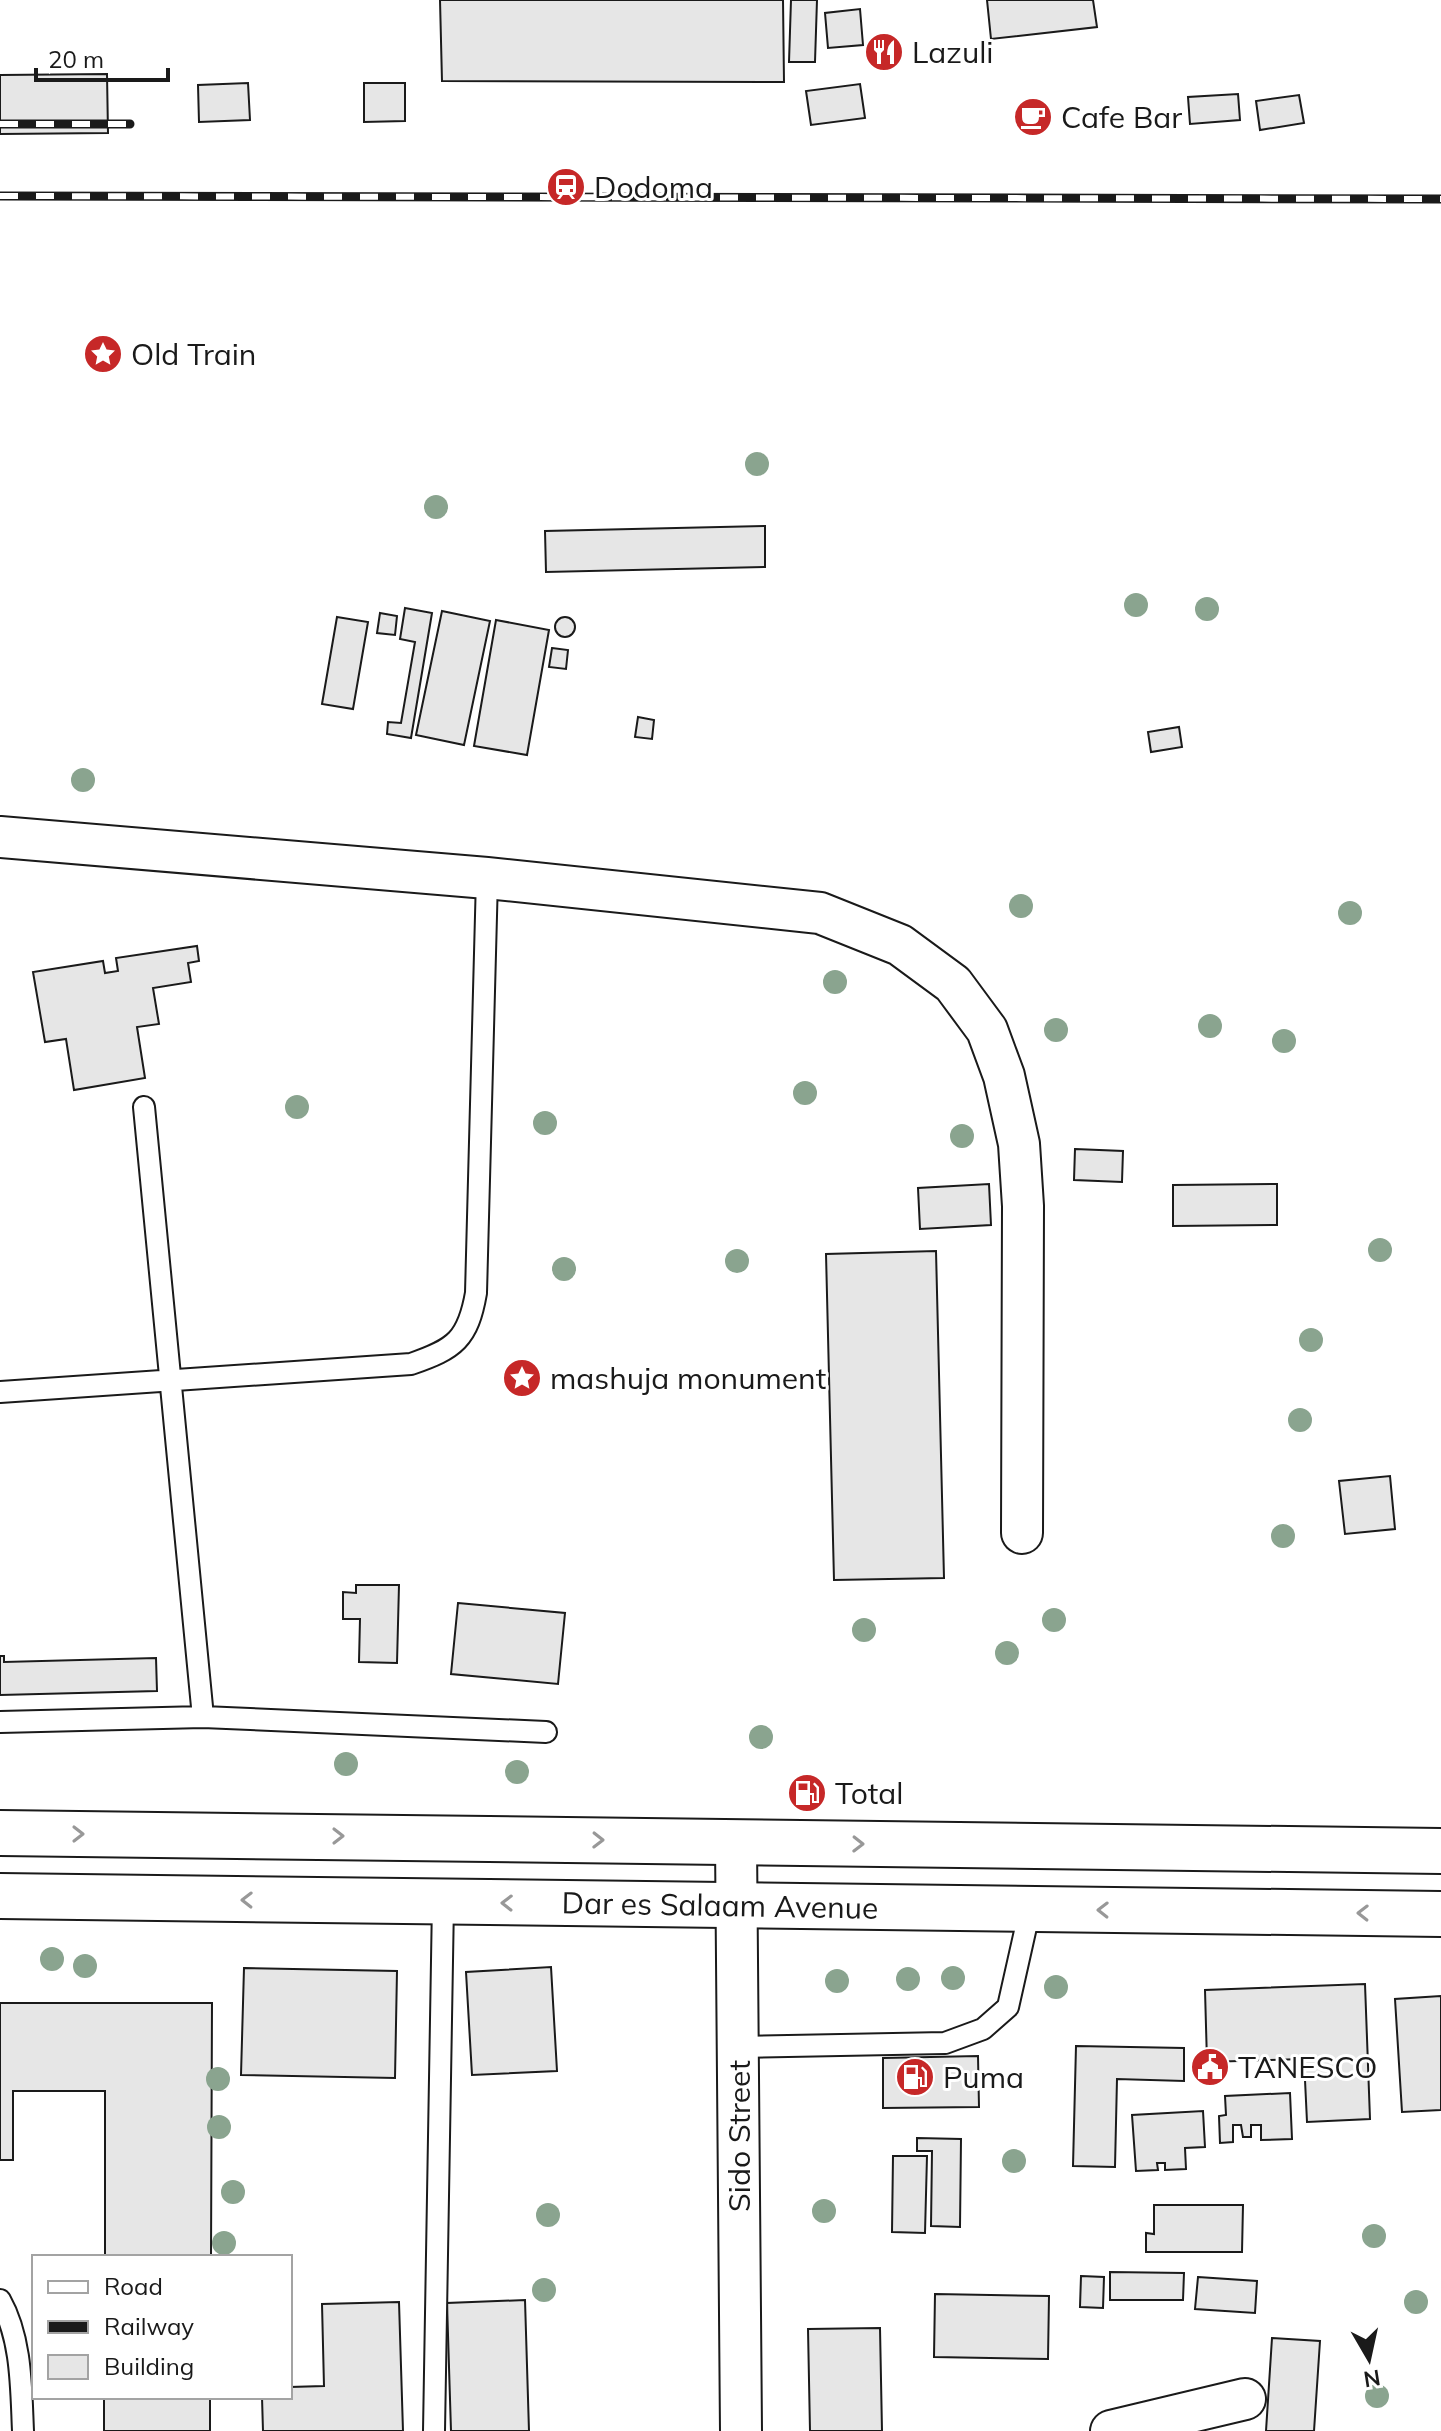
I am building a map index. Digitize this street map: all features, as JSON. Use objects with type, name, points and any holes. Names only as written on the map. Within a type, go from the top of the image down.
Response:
[{"type":"highway","points":[[0,1833],[1441,1851]]},
{"type":"highway","name":"Dar es Salaam Avenue","points":[[0,1896],[1441,1914]]},
{"type":"street","points":[[0,837],[487,878],[820,913],[900,945],[953,984],[987,1030],[1004,1076],[1019,1144],[1023,1206],[1022,1533]]},
{"type":"street","name":"Sido Street","points":[[736,1842],[741,2431]]},
{"type":"street","points":[[1111,2431],[1245,2399]]},
{"type":"lane","points":[[0,1392],[411,1364],[442,1354],[458,1341],[471,1319],[476,1293],[487,878]]},
{"type":"lane","points":[[144,1107],[203,1717]]},
{"type":"lane","points":[[0,1722],[203,1717],[546,1732]]},
{"type":"lane","points":[[434,2431],[443,1902]]},
{"type":"lane","points":[[738,2047],[945,2043],[983,2029],[1008,2007],[1030,1909]]},
{"type":"lane","points":[[0,2300],[9,2315],[20,2365],[23,2431]]},
{"type":"building","points":[[440,0],[783,0],[784,82],[442,81]]},
{"type":"building","points":[[791,0],[817,0],[815,62],[789,62]]},
{"type":"building","points":[[987,0],[1093,0],[1097,27],[991,39]]},
{"type":"building","points":[[860,9],[863,45],[828,48],[825,13]]},
{"type":"building","points":[[107,74],[108,133],[0,134],[0,75]]},
{"type":"building","points":[[248,83],[250,120],[199,122],[198,85]]},
{"type":"building","points":[[364,83],[405,83],[405,121],[364,122]]},
{"type":"building","points":[[860,84],[865,118],[811,125],[806,91]]},
{"type":"building","points":[[1238,94],[1240,120],[1190,124],[1188,97]]},
{"type":"building","points":[[1299,95],[1304,123],[1260,130],[1256,101]]},
{"type":"building","points":[[765,526],[765,567],[546,572],[545,531]]},
{"type":"building","points":[[405,608],[432,613],[411,738],[387,734],[388,722],[401,723],[415,642],[400,639]]},
{"type":"building","points":[[442,611],[490,621],[464,745],[416,735]]},
{"type":"building","points":[[380,613],[397,616],[395,635],[377,633]]},
{"type":"building","points":[[337,617],[368,622],[353,709],[322,704]]},
{"type":"building","points":[[565,617],[572,620],[575,627],[572,634],[565,637],[558,634],[555,627],[558,620]]},
{"type":"building","points":[[496,620],[549,630],[527,755],[474,746]]},
{"type":"building","points":[[552,648],[568,650],[566,669],[549,667]]},
{"type":"building","points":[[638,717],[654,720],[652,739],[635,737]]},
{"type":"building","points":[[1179,727],[1182,747],[1151,752],[1148,732]]},
{"type":"building","points":[[197,946],[199,961],[188,963],[191,982],[153,988],[159,1024],[137,1027],[145,1078],[74,1090],[66,1039],[45,1042],[33,972],[103,961],[105,973],[118,971],[116,958]]},
{"type":"building","points":[[1075,1149],[1123,1151],[1122,1182],[1074,1180]]},
{"type":"building","points":[[989,1184],[991,1225],[920,1229],[918,1188]]},
{"type":"building","points":[[1277,1184],[1277,1225],[1173,1226],[1173,1185]]},
{"type":"building","points":[[936,1251],[944,1578],[834,1580],[826,1254]]},
{"type":"building","points":[[1390,1476],[1395,1529],[1345,1534],[1339,1481]]},
{"type":"building","points":[[356,1585],[399,1585],[397,1663],[359,1662],[360,1619],[343,1619],[343,1592],[356,1593]]},
{"type":"building","points":[[458,1603],[565,1613],[558,1684],[451,1674]]},
{"type":"building","points":[[0,1656],[4,1656],[4,1662],[156,1658],[157,1691],[0,1695]]},
{"type":"building","points":[[551,1967],[557,2071],[472,2075],[466,1972]]},
{"type":"building","points":[[244,1968],[397,1971],[395,2078],[241,2075]]},
{"type":"building","points":[[1365,1984],[1370,2119],[1307,2122],[1304,2059],[1207,2062],[1205,1990]]},
{"type":"building","points":[[1441,1996],[1441,2110],[1402,2112],[1395,1999]]},
{"type":"building","points":[[0,2003],[212,2003],[211,2255],[105,2255],[105,2091],[13,2091],[13,2160],[0,2160]]},
{"type":"building","points":[[1076,2046],[1184,2048],[1184,2081],[1117,2079],[1115,2167],[1073,2166]]},
{"type":"building","points":[[978,2056],[979,2107],[883,2108],[883,2058]]},
{"type":"building","points":[[1290,2093],[1292,2139],[1261,2140],[1261,2125],[1251,2125],[1251,2137],[1243,2137],[1241,2125],[1233,2125],[1233,2142],[1220,2143],[1219,2116],[1226,2115],[1225,2096]]},
{"type":"building","points":[[1203,2111],[1205,2147],[1185,2148],[1186,2169],[1165,2170],[1165,2163],[1157,2163],[1158,2170],[1136,2171],[1132,2115]]},
{"type":"building","points":[[917,2138],[961,2139],[960,2227],[931,2226],[932,2151],[917,2151]]},
{"type":"building","points":[[893,2156],[927,2156],[925,2233],[892,2232]]},
{"type":"building","points":[[1154,2205],[1243,2205],[1242,2252],[1146,2252],[1146,2233],[1154,2234]]},
{"type":"building","points":[[1110,2272],[1184,2273],[1183,2300],[1110,2300]]},
{"type":"building","points":[[1081,2276],[1104,2277],[1103,2308],[1080,2307]]},
{"type":"building","points":[[1198,2277],[1257,2281],[1255,2313],[1195,2309]]},
{"type":"building","points":[[935,2294],[1049,2296],[1048,2359],[934,2357]]},
{"type":"building","points":[[525,2300],[529,2431],[451,2431],[447,2303]]},
{"type":"building","points":[[399,2302],[403,2431],[263,2431],[262,2399],[292,2399],[292,2387],[324,2386],[322,2304]]},
{"type":"building","points":[[880,2328],[882,2431],[810,2431],[808,2329]]},
{"type":"building","points":[[1272,2338],[1320,2341],[1314,2431],[1266,2431]]},
{"type":"building","points":[[104,2399],[210,2399],[210,2431],[104,2431]]},
{"type":"railway","points":[[0,124],[130,124]]},
{"type":"railway","points":[[0,196],[1441,199]]},
{"type":"place","name":"Lazuli","points":[[884,52]]},
{"type":"place","name":"Cafe Bar","points":[[1033,117]]},
{"type":"place","name":"Dodoma","points":[[566,187]]},
{"type":"place","name":"Old Train","points":[[103,354]]},
{"type":"place","name":"mashuja monument","points":[[522,1378]]},
{"type":"place","name":"Total","points":[[807,1793]]},
{"type":"place","name":"TANESCO","points":[[1210,2067]]},
{"type":"place","name":"Puma","points":[[915,2077]]}]
